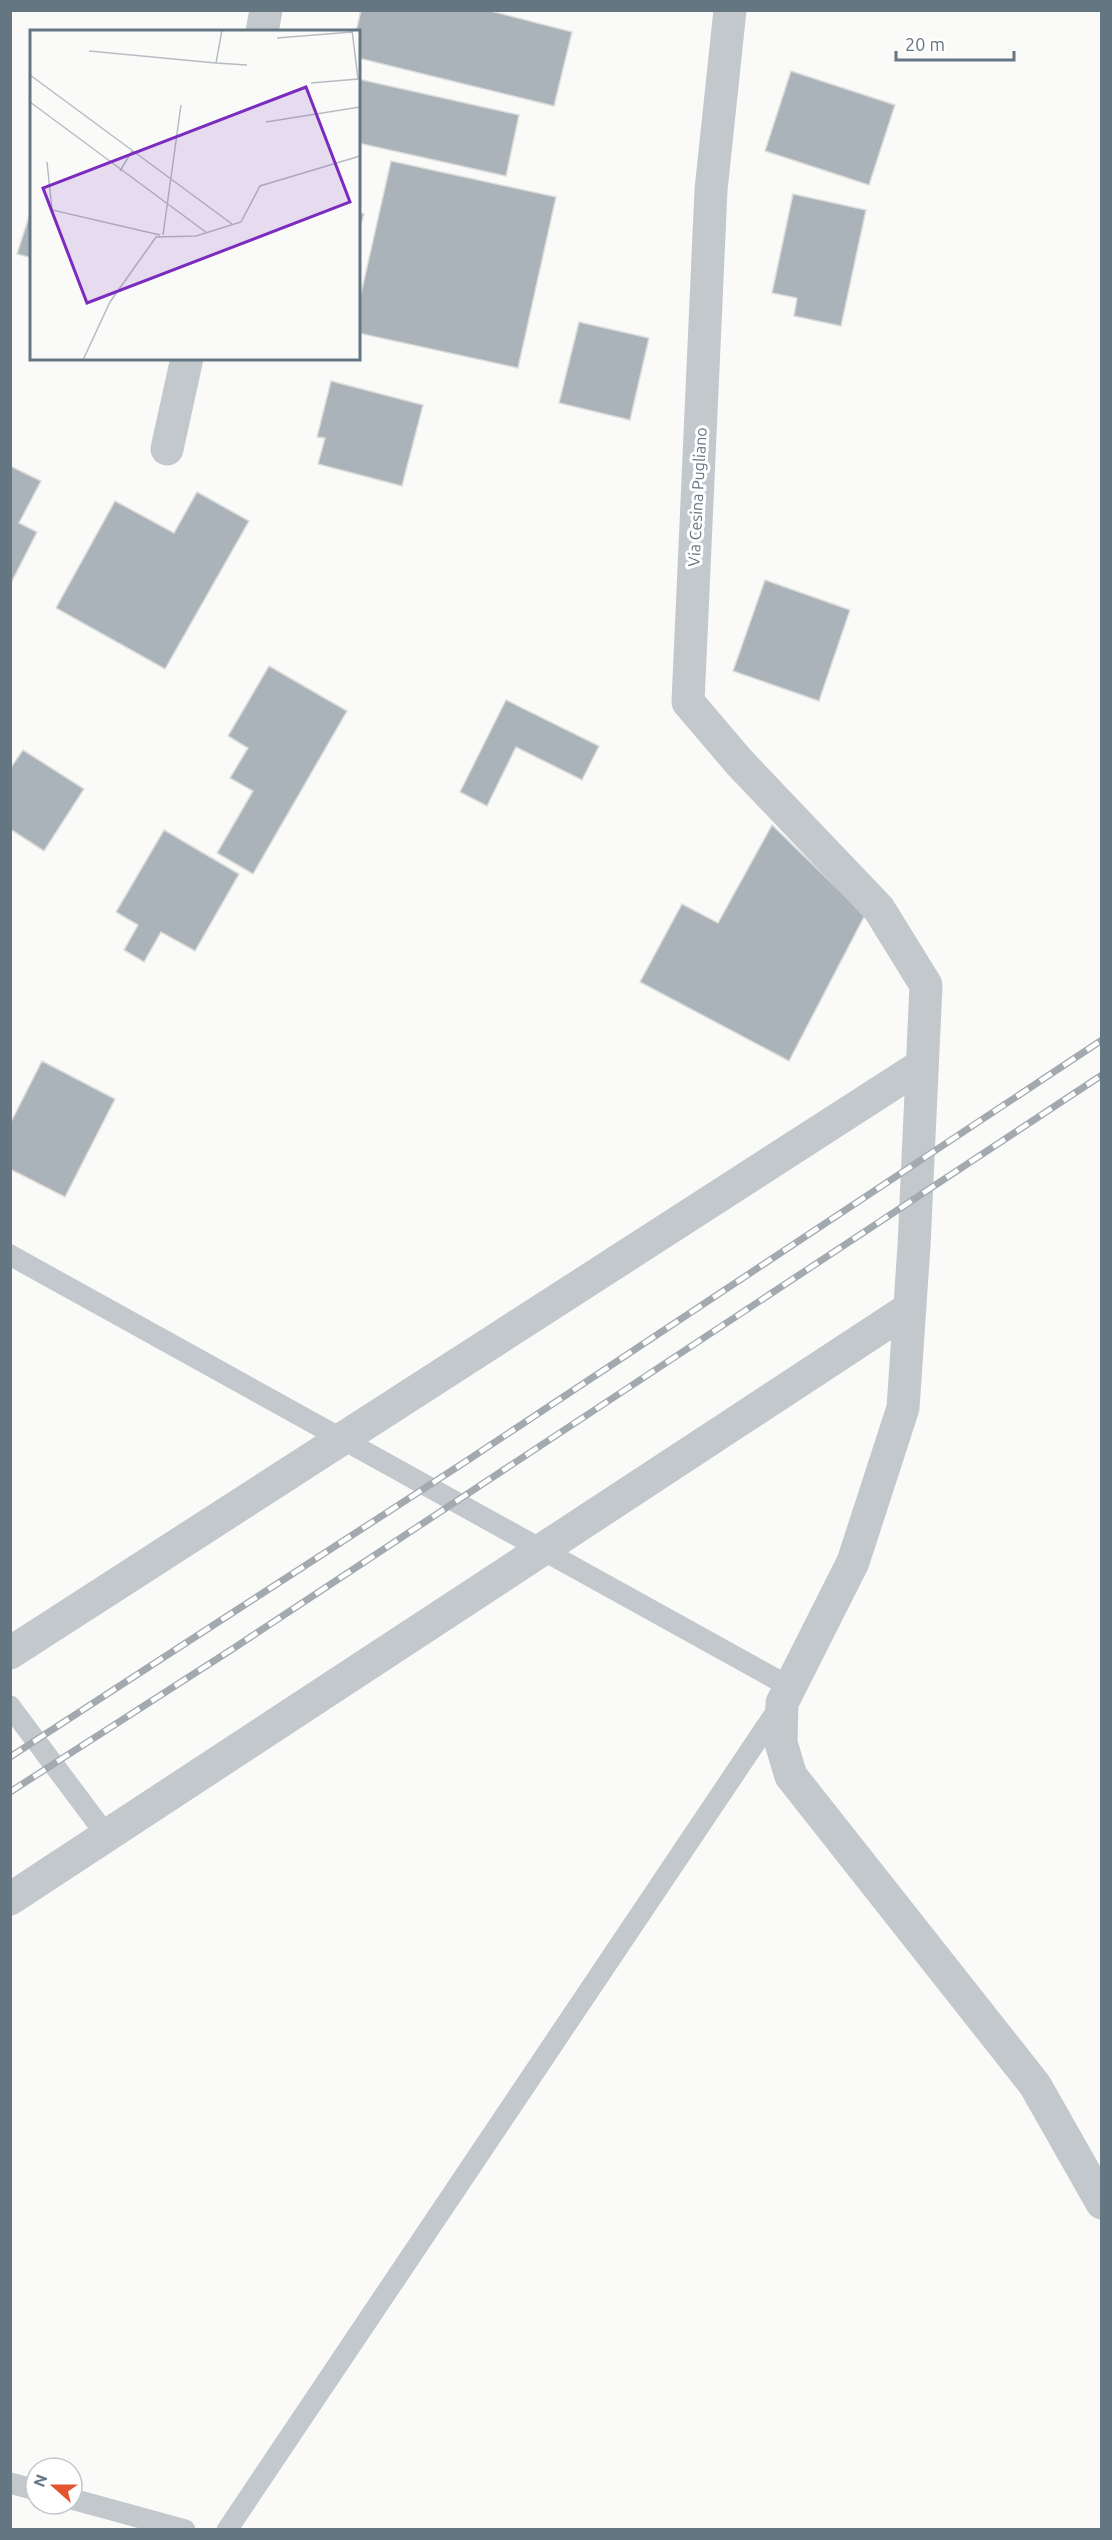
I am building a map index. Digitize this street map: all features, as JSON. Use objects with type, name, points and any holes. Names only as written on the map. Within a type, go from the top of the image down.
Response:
[{"type":"street","points":[[262,30],[266,10]]},
{"type":"street","name":"Via Cesina Pugliano","points":[[730,10],[711,190],[688,702],[739,762],[879,909],[926,985],[903,1408],[853,1562],[786,1695]]},
{"type":"street","points":[[167,449],[187,360]]},
{"type":"street","points":[[10,1653],[922,1065]]},
{"type":"street","points":[[10,1899],[910,1308]]},
{"type":"street","points":[[786,1695],[781,1743],[791,1776],[1035,2085],[1101,2203]]},
{"type":"lane","points":[[10,1255],[541,1550],[786,1695],[227,2529]]},
{"type":"lane","points":[[10,1706],[106,1836]]},
{"type":"lane","points":[[84,2502],[185,2529]]},
{"type":"building","points":[[361,10],[487,10],[572,32],[554,106],[360,58],[360,30],[356,30]]},
{"type":"building","points":[[791,71],[895,105],[869,185],[765,151]]},
{"type":"building","points":[[360,79],[519,115],[506,176],[360,143]]},
{"type":"building","points":[[391,161],[556,197],[518,368],[360,333],[360,298]]},
{"type":"building","points":[[793,194],[866,210],[841,326],[794,316],[797,298],[772,293]]},
{"type":"building","points":[[30,213],[30,257],[17,254]]},
{"type":"building","points":[[360,213],[364,214],[360,227]]},
{"type":"building","points":[[579,322],[649,338],[630,420],[559,403]]},
{"type":"building","points":[[331,381],[423,405],[402,486],[318,464],[325,438],[317,437]]},
{"type":"building","points":[[10,466],[41,481],[19,523],[37,532],[10,585]]},
{"type":"building","points":[[197,492],[249,521],[165,669],[56,608],[115,501],[174,533]]},
{"type":"building","points":[[765,580],[850,610],[819,701],[733,671]]},
{"type":"building","points":[[269,666],[347,711],[253,874],[217,853],[253,791],[230,778],[248,748],[228,736]]},
{"type":"building","points":[[506,700],[599,746],[582,780],[516,747],[487,806],[460,792]]},
{"type":"building","points":[[23,750],[84,789],[44,851],[10,829],[10,769]]},
{"type":"building","points":[[772,825],[865,915],[789,1061],[640,982],[682,904],[718,923]]},
{"type":"building","points":[[164,830],[239,874],[195,951],[161,932],[144,962],[124,950],[138,925],[116,912]]},
{"type":"building","points":[[42,1061],[115,1099],[65,1197],[10,1169],[10,1124]]},
{"type":"railway","points":[[10,1757],[468,1460],[1102,1040]]},
{"type":"railway","points":[[10,1792],[234,1648],[1102,1075]]}]
